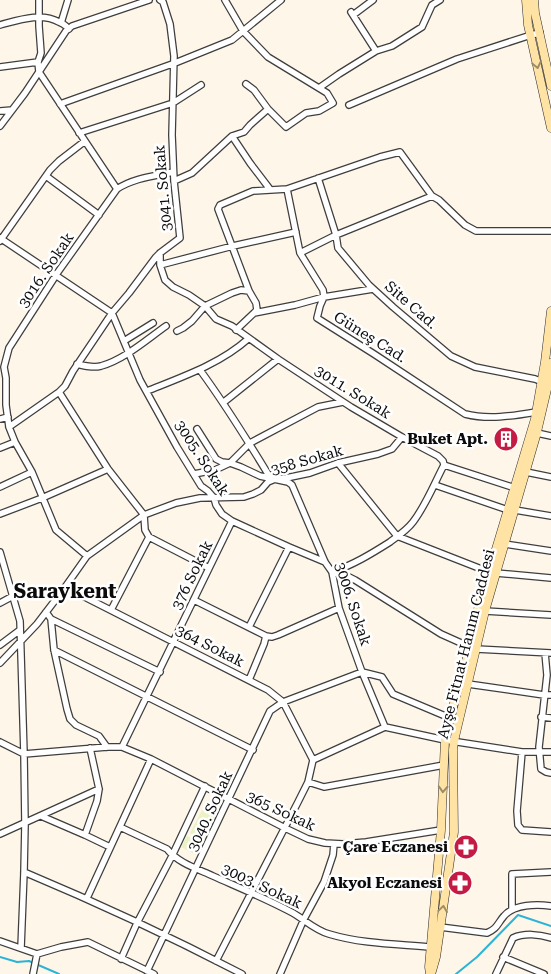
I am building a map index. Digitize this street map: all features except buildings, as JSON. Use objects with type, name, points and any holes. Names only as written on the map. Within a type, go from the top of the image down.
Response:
[{"type":"main road","points":[[526,0],[531,35],[551,128]]},
{"type":"main road","points":[[534,0],[535,13],[549,64],[551,86]]},
{"type":"main road","points":[[473,648],[473,626],[493,573],[512,510],[515,488],[536,412],[547,384],[551,312]]},
{"type":"main road","name":"Ayşe Fitnat Hanım Caddesi","points":[[430,974],[429,967],[441,833],[445,740],[450,718],[485,611],[493,573],[506,544],[512,510],[526,472],[537,433],[547,384]]},
{"type":"main road","name":"Ayşe Fitnat Hanım Caddesi","points":[[430,974],[434,969],[436,958],[454,832],[454,741],[468,684],[473,648]]},
{"type":"main road","points":[[441,833],[445,828],[454,832]]},
{"type":"street","points":[[39,0],[41,53],[38,62],[39,72],[117,189],[143,179],[173,172]]},
{"type":"street","points":[[61,23],[68,0]]},
{"type":"street","points":[[0,126],[69,28],[149,0]]},
{"type":"street","name":"3041. Sokak","points":[[9,428],[65,386],[77,364],[112,313],[160,253],[180,238],[173,172],[172,135],[175,63],[170,24],[163,2],[160,0]]},
{"type":"street","points":[[225,0],[243,31],[268,56],[326,93],[333,103],[320,111],[306,113],[286,127],[268,109],[254,90],[246,84]]},
{"type":"street","points":[[60,104],[175,63],[232,40],[281,0]]},
{"type":"street","points":[[373,0],[352,14],[376,50]]},
{"type":"street","points":[[318,88],[376,50],[392,46],[422,27],[432,5],[440,0]]},
{"type":"street","points":[[0,25],[28,18],[46,17],[69,28]]},
{"type":"street","points":[[349,105],[456,59],[531,35],[540,34]]},
{"type":"street","points":[[0,67],[38,62]]},
{"type":"street","points":[[79,133],[173,103],[201,86]]},
{"type":"street","points":[[174,181],[192,173],[232,136],[244,132],[268,109]]},
{"type":"street","points":[[0,111],[12,110]]},
{"type":"street","points":[[232,136],[269,190]]},
{"type":"street","points":[[85,142],[59,161],[0,239],[112,313]]},
{"type":"street","points":[[236,330],[257,310],[256,303],[249,290],[218,209],[220,205],[253,192],[287,189],[400,152],[432,196],[439,200],[465,225],[476,231],[551,231]]},
{"type":"street","points":[[46,176],[99,214]]},
{"type":"street","name":"Site Cad.","points":[[318,178],[336,234],[338,248],[373,289],[392,307],[451,356],[475,367],[547,384]]},
{"type":"street","name":"3016. Sokak","points":[[87,556],[56,530],[32,472],[15,442],[3,405],[3,391],[6,378],[2,367],[9,348],[56,276],[117,189]]},
{"type":"street","name":"Güneş Cad.","points":[[287,189],[300,253],[323,290],[324,297],[317,318],[382,358],[465,414],[476,417],[499,418],[536,412]]},
{"type":"street","points":[[300,253],[336,234],[432,196]]},
{"type":"street","points":[[160,253],[160,265],[296,232]]},
{"type":"street","name":"3011. Sokak","points":[[160,265],[165,280],[204,306],[216,319],[232,326],[248,339],[343,402],[438,456],[444,465]]},
{"type":"street","points":[[254,313],[324,297],[373,289]]},
{"type":"street","points":[[177,331],[192,321],[204,306],[232,293],[249,290]]},
{"type":"street","name":"3005. Sokak","points":[[112,313],[140,380],[177,447],[201,486],[214,498],[222,514],[232,521],[326,562]]},
{"type":"street","points":[[124,341],[154,323]]},
{"type":"street","points":[[77,364],[90,367],[100,366],[116,360],[166,326]]},
{"type":"street","points":[[147,391],[200,370],[238,348],[248,339]]},
{"type":"street","points":[[224,402],[278,359]]},
{"type":"street","points":[[200,370],[224,402],[268,474],[274,479]]},
{"type":"street","points":[[59,392],[108,469],[144,515],[145,530],[149,537],[209,568]]},
{"type":"street","points":[[194,474],[216,470],[230,463],[250,443],[318,407],[343,402]]},
{"type":"street","points":[[0,419],[8,417]]},
{"type":"street","name":"3006. Sokak","points":[[197,430],[216,459],[241,467],[260,476],[288,482],[292,485],[332,572],[339,608],[385,728]]},
{"type":"street","points":[[537,433],[551,436]]},
{"type":"street","name":"358 Sokak","points":[[0,663],[46,612],[87,556],[144,515],[176,503],[200,498],[244,497],[260,490],[274,479],[310,473],[338,463],[392,449],[402,437]]},
{"type":"street","points":[[0,448],[15,442]]},
{"type":"street","points":[[338,463],[397,536],[493,573],[551,578]]},
{"type":"street","points":[[332,572],[347,567],[371,554],[413,523],[444,465],[515,488]]},
{"type":"street","points":[[0,514],[108,469]]},
{"type":"street","points":[[0,487],[32,472]]},
{"type":"street","points":[[526,472],[551,477]]},
{"type":"street","points":[[435,485],[512,510],[551,516]]},
{"type":"street","name":"376 Sokak","points":[[122,747],[232,521]]},
{"type":"street","points":[[110,610],[149,537]]},
{"type":"street","points":[[506,544],[551,551]]},
{"type":"street","points":[[249,628],[289,547]]},
{"type":"street","points":[[0,556],[20,621],[25,824],[21,948]]},
{"type":"street","points":[[332,572],[348,576],[441,634],[473,648],[548,653],[538,747],[542,768],[546,772],[551,773]]},
{"type":"street","name":"364 Sokak","points":[[65,588],[268,690],[283,702],[313,760]]},
{"type":"street","points":[[0,603],[13,596]]},
{"type":"street","points":[[194,600],[266,636],[278,635],[339,608]]},
{"type":"street","points":[[485,611],[551,615]]},
{"type":"street","points":[[46,612],[51,619],[160,672]]},
{"type":"street","points":[[51,619],[54,650],[70,719],[76,725],[99,736],[107,747]]},
{"type":"street","points":[[0,645],[20,630]]},
{"type":"street","points":[[249,680],[266,636]]},
{"type":"street","points":[[54,650],[252,750]]},
{"type":"street","points":[[283,702],[362,672],[382,677],[393,694],[450,718]]},
{"type":"street","points":[[468,684],[551,695]]},
{"type":"street","name":"3040. Sokak","points":[[148,971],[230,800],[270,711],[283,702]]},
{"type":"street","points":[[541,717],[551,718]]},
{"type":"street","points":[[216,961],[308,782],[313,760],[385,728],[522,752],[551,752]]},
{"type":"street","points":[[0,742],[24,754],[122,747]]},
{"type":"street","name":"365 Sokak","points":[[122,747],[151,759],[308,839],[325,843],[343,844],[441,833]]},
{"type":"street","points":[[85,835],[97,801],[99,789],[90,748]]},
{"type":"street","points":[[522,752],[517,811],[518,825],[522,830],[551,832]]},
{"type":"street","points":[[87,898],[151,759]]},
{"type":"street","points":[[308,782],[324,788],[444,765]]},
{"type":"street","points":[[121,959],[205,786]]},
{"type":"street","points":[[0,834],[99,789]]},
{"type":"street","points":[[41,816],[110,847]]},
{"type":"street","name":"3003. Sokak","points":[[120,827],[167,849],[172,856],[197,869],[275,903],[326,934],[355,941],[431,947]]},
{"type":"street","points":[[283,973],[304,919],[324,882],[333,855],[334,844]]},
{"type":"street","points":[[24,872],[87,898],[242,974]]},
{"type":"street","points":[[512,909],[512,874],[551,872]]},
{"type":"street","points":[[440,927],[487,933],[494,930],[504,915],[512,909],[551,906]]},
{"type":"street","points":[[496,974],[513,938],[520,934],[544,935],[551,938]]},
{"type":"street","points":[[0,941],[21,948],[36,957]]},
{"type":"street","points":[[36,957],[61,947],[88,942],[154,974]]},
{"type":"street","points":[[33,972],[36,957]]},
{"type":"street","points":[[503,958],[544,974]]},
{"type":"green space","points":[[202,810],[215,816],[203,840],[190,833]]},
{"type":"green space","points":[[187,836],[201,843],[196,855],[181,847]]},
{"type":"waterway","points":[[456,974],[477,957],[518,915],[551,926]]},
{"type":"waterway","points":[[0,957],[17,962],[29,961],[59,974]]},
{"type":"place","name":"Buket Apt.","points":[[506,439]]},
{"type":"place","name":"Çare Eczanesi","points":[[466,847]]},
{"type":"place","name":"Akyol Eczanesi","points":[[460,883]]},
{"type":"district","name":"Saraykent","points":[[65,591]]}]
